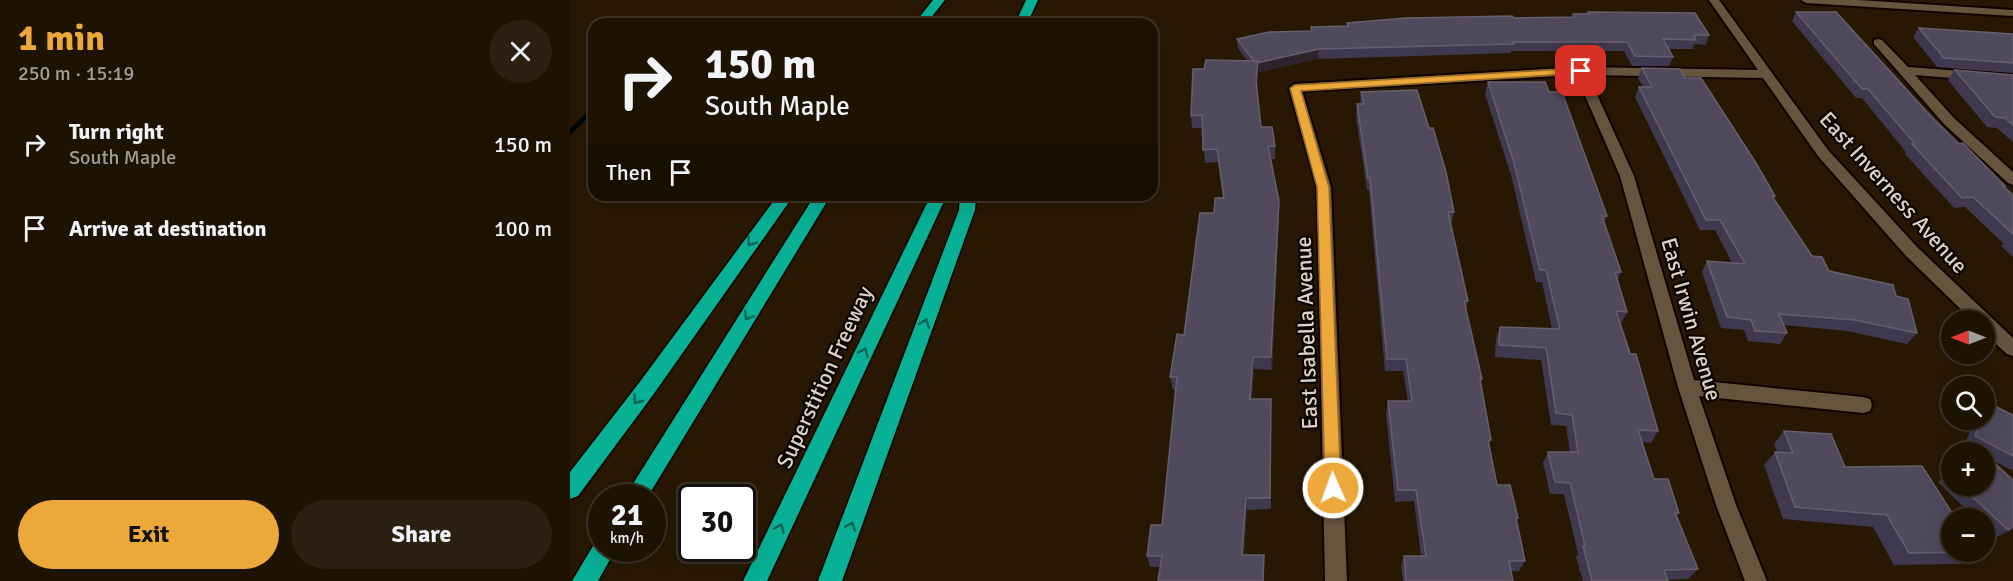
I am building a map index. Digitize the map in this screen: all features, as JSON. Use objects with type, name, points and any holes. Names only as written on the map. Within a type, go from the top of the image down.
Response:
[{"type":"highway","points":[[925,18],[941,0]]},
{"type":"highway","points":[[931,18],[941,0]]},
{"type":"highway","points":[[1024,18],[1032,0]]},
{"type":"highway","points":[[570,489],[782,201]]},
{"type":"highway","points":[[644,484],[819,201]]},
{"type":"highway","name":"Superstition Freeway","points":[[755,581],[936,201]]},
{"type":"highway","points":[[830,581],[968,210],[968,201]]},
{"type":"highway","points":[[584,581],[596,562]]},
{"type":"street","name":"East Inverness Avenue","points":[[1714,0],[1823,153],[1912,252],[1973,310]]},
{"type":"street","points":[[1806,0],[2011,15]]},
{"type":"street","points":[[1878,42],[1949,120],[2013,180]]},
{"type":"street","points":[[1581,71],[1766,74]]},
{"type":"street","name":"East Isabella Avenue","points":[[1336,581],[1323,187],[1295,88],[1581,71]]},
{"type":"street","name":"East Irwin Avenue","points":[[1581,71],[1627,176],[1687,387],[1726,505],[1756,581]]},
{"type":"street","points":[[1906,71],[2013,79]]},
{"type":"street","name":"East Inverness Avenue","points":[[1995,332],[2013,349]]},
{"type":"street","points":[[1687,387],[1863,405]]},
{"type":"building","points":[[1588,12],[1695,13],[1709,35],[1694,35],[1696,40],[1663,39],[1673,57],[1635,56],[1627,42],[1512,42],[1513,44],[1319,49],[1257,63],[1258,61],[1254,61],[1237,39],[1269,32],[1312,31],[1311,27],[1348,26],[1347,23],[1406,18],[1574,17],[1573,14],[1589,14]]},
{"type":"building","points":[[1796,12],[1836,12],[1929,114],[1959,144],[1963,143],[2013,195],[2013,234],[1973,197],[1962,198],[1912,144],[1915,144],[1868,89],[1862,89]]},
{"type":"building","points":[[1919,28],[2013,34],[2013,63],[1944,58]]},
{"type":"building","points":[[1206,60],[1258,61],[1256,80],[1261,127],[1272,127],[1275,146],[1268,146],[1279,201],[1271,357],[1253,357],[1250,399],[1271,399],[1270,498],[1246,498],[1242,555],[1264,555],[1263,581],[1158,581],[1162,556],[1147,556],[1151,525],[1162,525],[1177,377],[1170,377],[1177,334],[1184,335],[1200,213],[1214,213],[1215,198],[1224,198],[1217,149],[1203,150],[1202,115],[1191,116],[1193,69],[1204,69]]},
{"type":"building","points":[[1642,68],[1680,69],[1685,78],[1701,78],[1756,163],[1775,196],[1772,196],[1812,256],[1822,257],[1829,271],[1893,285],[1896,296],[1908,299],[1917,333],[1855,320],[1779,314],[1787,333],[1755,331],[1751,320],[1727,317],[1707,261],[1745,264],[1720,220],[1706,220],[1639,87],[1652,87]]},
{"type":"building","points":[[1955,70],[2013,75],[2013,125],[2005,118],[1995,117]]},
{"type":"building","points":[[1488,82],[1545,82],[1549,92],[1562,92],[1607,216],[1602,216],[1621,272],[1615,272],[1627,312],[1616,311],[1630,354],[1636,354],[1658,431],[1638,430],[1654,479],[1668,479],[1679,513],[1675,513],[1698,569],[1664,570],[1668,581],[1592,581],[1570,483],[1555,482],[1548,452],[1578,452],[1572,415],[1556,413],[1546,348],[1499,345],[1500,327],[1560,329],[1546,270],[1540,270],[1514,163]]},
{"type":"building","points":[[1417,90],[1429,128],[1433,128],[1446,172],[1454,212],[1448,212],[1468,301],[1464,301],[1482,379],[1480,379],[1491,440],[1488,440],[1497,485],[1510,485],[1518,518],[1516,518],[1525,561],[1509,561],[1513,581],[1406,581],[1404,556],[1426,556],[1416,490],[1398,490],[1388,401],[1412,401],[1406,359],[1387,359],[1370,178],[1368,178],[1357,104],[1364,104],[1361,92]]},
{"type":"building","points":[[1995,406],[2013,415],[2013,456],[1995,447],[1995,442],[1986,442],[1975,436],[1977,430],[1995,430]]},
{"type":"building","points":[[1784,431],[1831,434],[1845,467],[1922,466],[1949,508],[1941,508],[1941,553],[1909,553],[1887,515],[1795,507],[1775,452],[1793,453]]},
{"type":"building","points":[[1995,463],[2013,480],[2013,527],[2008,530],[1995,518],[1995,508],[1984,508],[1972,496],[1995,496]]},
{"type":"waterway","points":[[570,132],[588,115]]},
{"type":"route","points":[[1333,488],[1323,187],[1295,88],[1581,71]]}]
